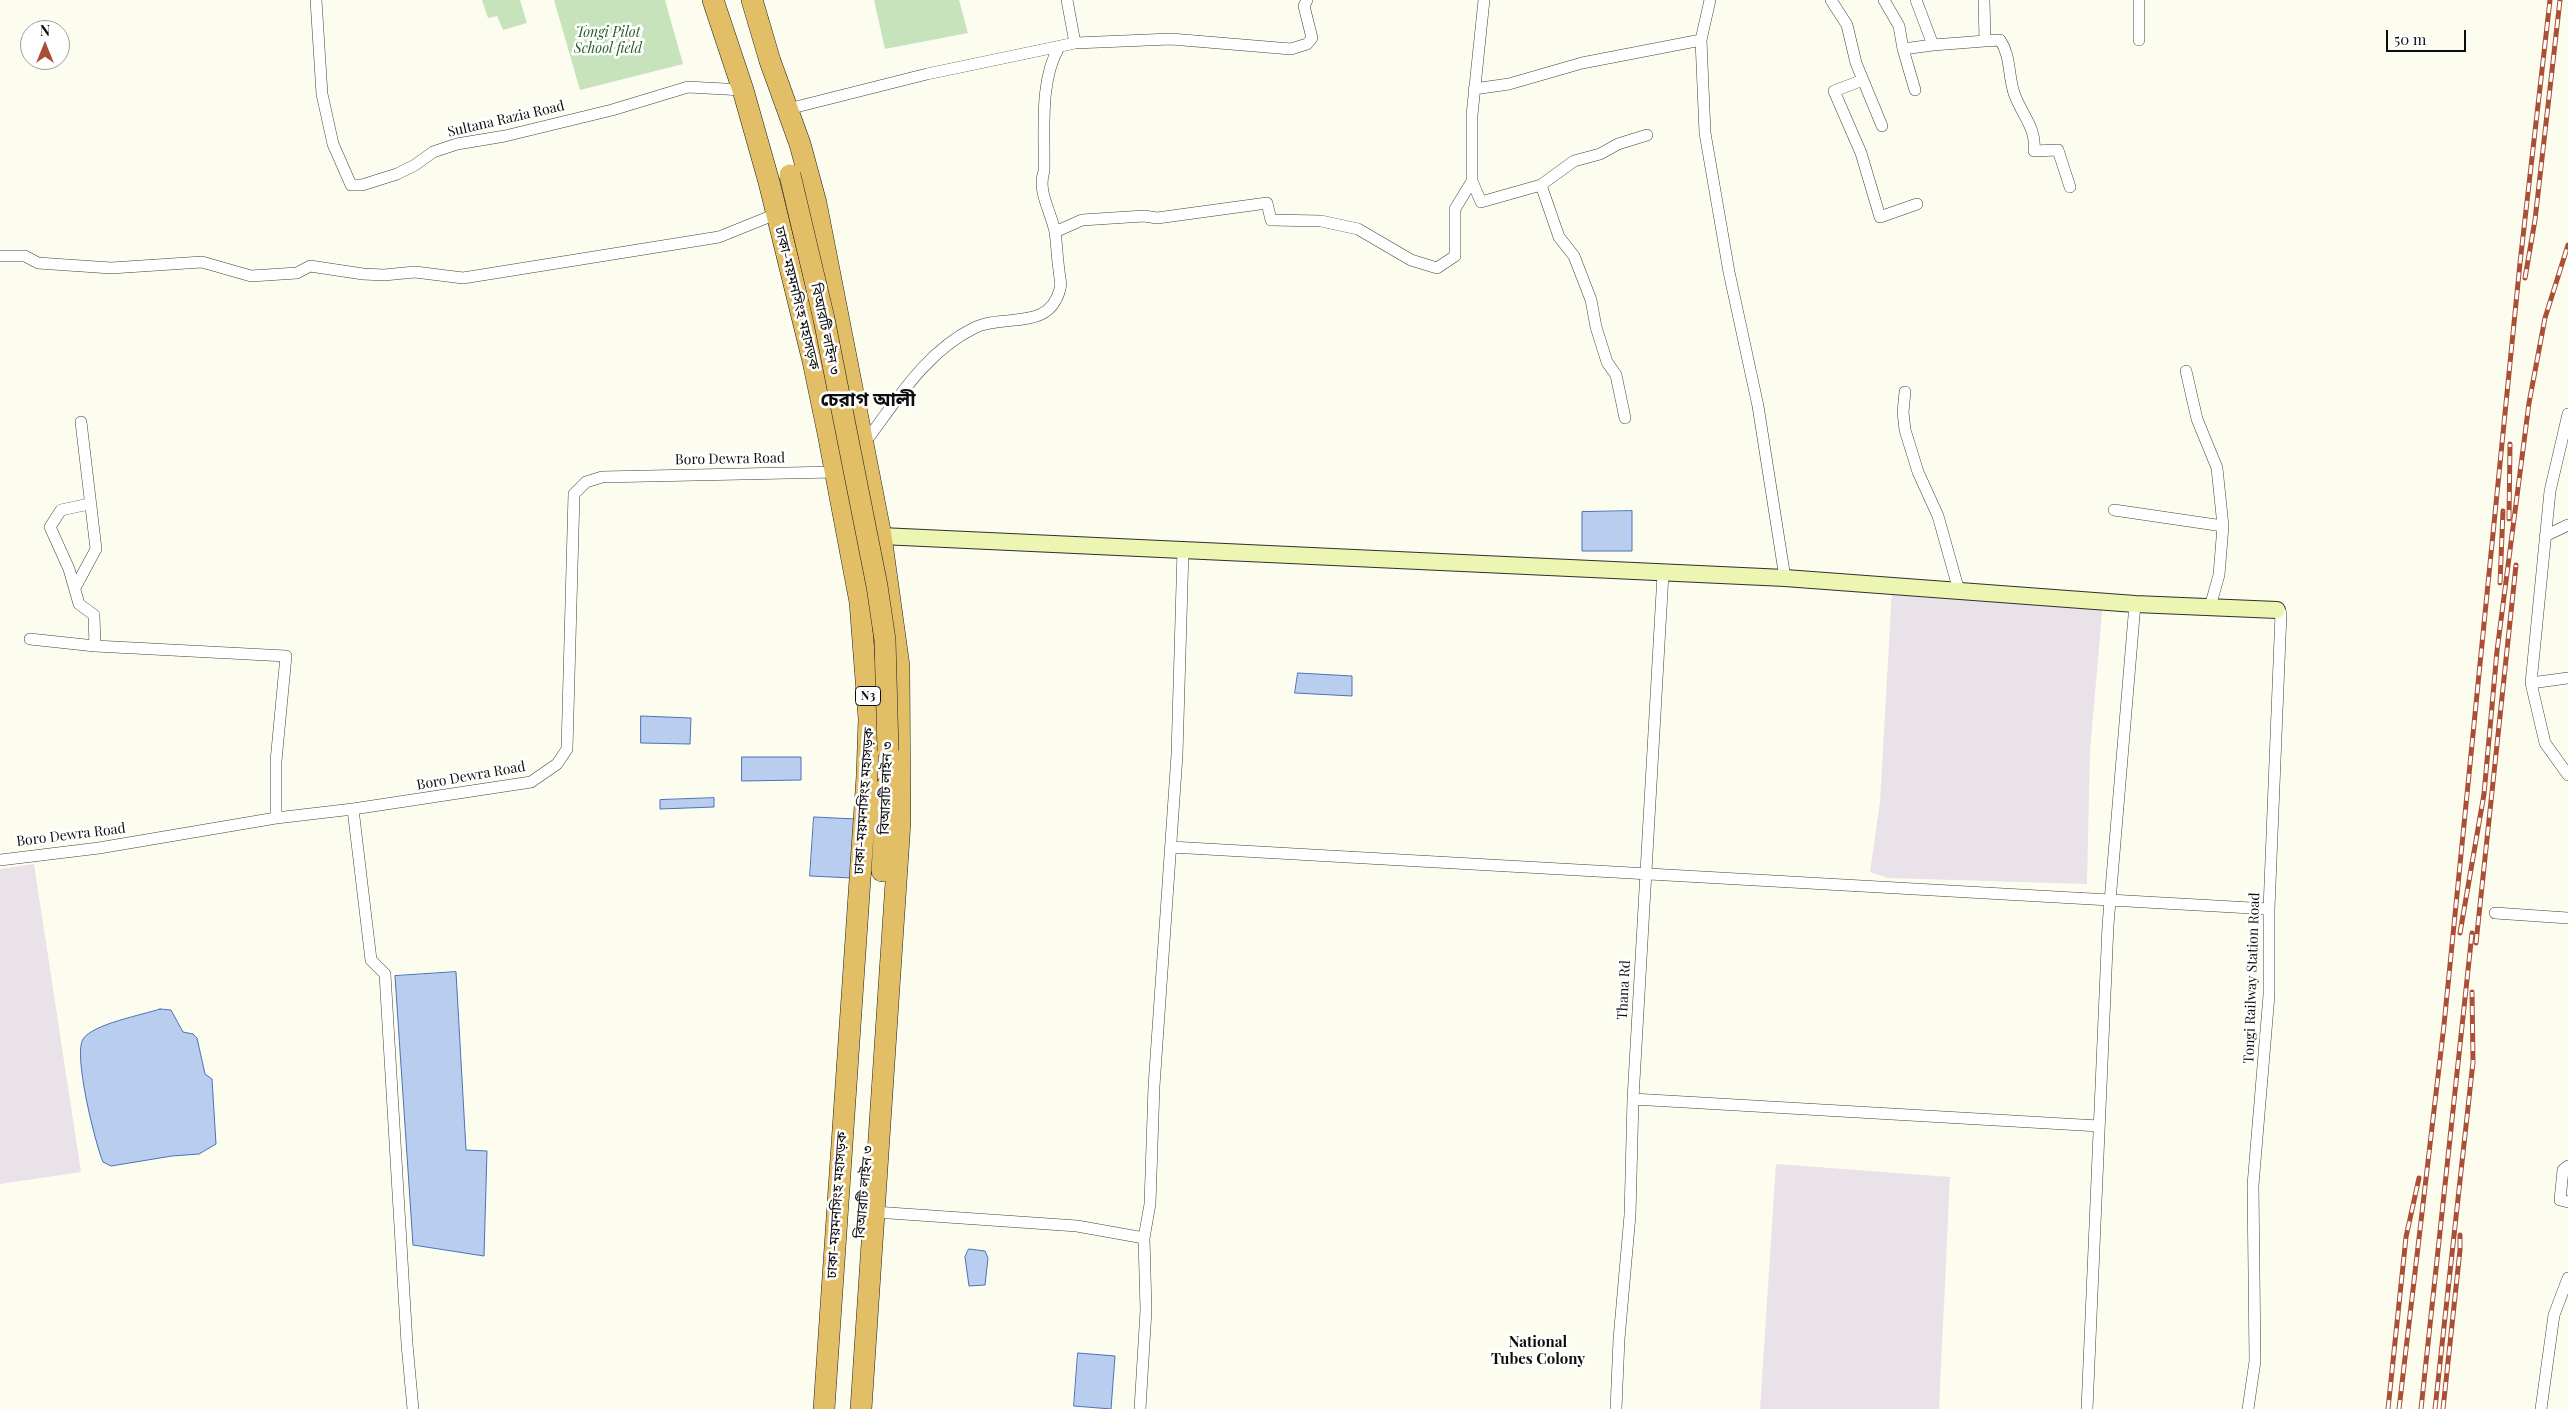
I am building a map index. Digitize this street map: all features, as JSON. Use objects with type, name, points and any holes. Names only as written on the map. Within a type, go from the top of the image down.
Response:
[{"type":"highway","name":"ঢাকা-ময়মনসিংহ মহাসড়ক","points":[[713,0],[743,90],[813,361],[860,602],[869,719],[867,776],[824,1409]]},
{"type":"highway","name":"N3","points":[[752,0],[770,62],[788,109],[816,203],[881,536],[899,666],[900,822],[861,1409]]},
{"type":"highway","name":"বিআরটি লাইন ৩","points":[[790,175],[824,319],[876,586],[885,640],[888,699],[888,751],[872,1080],[855,1297],[852,1409]]},
{"type":"street","name":"Sultana Razia Road","points":[[316,0],[322,94],[334,144],[350,186],[362,186],[397,174],[415,165],[433,152],[457,144],[505,136],[603,112],[688,87],[743,90]]},
{"type":"street","points":[[1067,0],[1075,42]]},
{"type":"street","points":[[788,109],[927,74],[1059,47],[1075,42],[1171,39],[1291,50],[1307,44],[1312,38],[1312,28],[1304,6],[1307,0]]},
{"type":"street","points":[[1484,0],[1474,89],[1472,181],[1481,202],[1541,185],[1574,161],[1600,154],[1618,144],[1647,135]]},
{"type":"street","points":[[1710,0],[1701,40],[1705,133],[1729,272],[1758,406],[1785,578]]},
{"type":"street","points":[[1831,0],[1847,25],[1863,80],[1882,126]]},
{"type":"street","points":[[1884,0],[1898,26],[1915,90]]},
{"type":"street","points":[[1916,0],[1933,45]]},
{"type":"street","points":[[1984,0],[1985,41]]},
{"type":"street","points":[[2139,0],[2139,40]]},
{"type":"street","points":[[1474,89],[1509,84],[1582,63],[1701,40]]},
{"type":"street","points":[[1903,49],[2000,40],[2006,50],[2014,93],[2036,140],[2034,151],[2058,150],[2070,187]]},
{"type":"street","points":[[862,445],[924,366],[955,338],[990,322],[1021,320],[1043,315],[1054,303],[1061,288],[1054,232],[1040,183],[1044,171],[1047,79],[1051,60],[1059,47]]},
{"type":"street","points":[[1863,80],[1834,91],[1862,153],[1880,217],[1917,204]]},
{"type":"street","points":[[1054,232],[1082,220],[1144,216],[1157,218],[1267,203],[1271,220],[1321,221],[1358,229],[1411,260],[1437,268],[1454,256],[1455,209],[1472,181]]},
{"type":"street","points":[[1541,185],[1559,237],[1574,256],[1591,300],[1596,327],[1607,362],[1616,375],[1625,418]]},
{"type":"street","points":[[0,256],[25,256],[38,263],[112,268],[202,262],[251,276],[297,273],[310,266],[363,274],[384,275],[414,272],[463,278],[719,237],[776,214]]},
{"type":"street","points":[[2186,372],[2197,419],[2217,468],[2222,526],[2219,575],[2210,607]]},
{"type":"street","points":[[1905,392],[1903,412],[1905,430],[1918,472],[1938,516],[1959,591]]},
{"type":"street","points":[[2568,414],[2550,491],[2531,683],[2545,743],[2568,775]]},
{"type":"street","points":[[75,588],[96,549],[89,504],[81,422]]},
{"type":"street","name":"Boro Dewra Road","points":[[0,860],[99,848],[276,818],[353,809],[531,782],[557,764],[568,750],[574,494],[586,482],[602,477],[834,472]]},
{"type":"street","points":[[89,504],[61,510],[50,527],[69,569],[79,604],[94,615],[95,646]]},
{"type":"street","points":[[2114,510],[2222,526]]},
{"type":"street","points":[[2545,536],[2568,524]]},
{"type":"street","points":[[881,536],[1663,574],[1785,578],[2136,604],[2277,610]]},
{"type":"street","points":[[1140,1409],[1146,1310],[1144,1238],[1150,1204],[1154,1086],[1177,755],[1184,550]]},
{"type":"street","name":"Thana Rd","points":[[1616,1409],[1619,1339],[1630,1216],[1632,1099],[1663,574]]},
{"type":"street","points":[[2087,1409],[2110,900],[2136,604]]},
{"type":"street","name":"Tongi Railway Station Road","points":[[2248,1409],[2255,1361],[2253,1185],[2269,995],[2269,909],[2282,613],[2277,610]]},
{"type":"street","points":[[30,639],[95,646],[286,656],[276,761],[276,818]]},
{"type":"street","points":[[2531,683],[2568,678]]},
{"type":"street","points":[[353,809],[371,960],[385,974],[413,1409]]},
{"type":"street","points":[[1171,847],[2269,909]]},
{"type":"street","points":[[2495,912],[2568,918]]},
{"type":"street","points":[[1632,1099],[2099,1126]]},
{"type":"street","points":[[2568,1166],[2563,1170],[2560,1200],[2568,1202]]},
{"type":"street","points":[[875,1212],[1077,1226],[1144,1238]]},
{"type":"street","points":[[2541,1409],[2554,1315],[2568,1278]]},
{"type":"shaded area","points":[[1892,590],[2103,602],[2090,751],[2087,884],[1888,878],[1870,872],[1880,802]]},
{"type":"shaded area","points":[[34,864],[81,1172],[0,1184],[0,869]]},
{"type":"shaded area","points":[[1776,1164],[1950,1177],[1939,1409],[1760,1409]]},
{"type":"green space","points":[[482,0],[520,0],[527,23],[503,30],[497,16],[488,18]]},
{"type":"green space","name":"Tongi Pilot School field","points":[[554,0],[665,0],[683,64],[580,90]]},
{"type":"green space","points":[[874,0],[959,0],[968,33],[885,49]]},
{"type":"water","points":[[1632,511],[1632,551],[1582,551],[1582,512]]},
{"type":"water","points":[[1298,673],[1352,676],[1352,696],[1295,693]]},
{"type":"water","points":[[641,716],[691,718],[690,744],[641,743]]},
{"type":"water","points":[[742,757],[801,757],[801,780],[742,781]]},
{"type":"water","points":[[714,798],[714,807],[660,809],[660,800]]},
{"type":"water","points":[[814,817],[856,819],[852,878],[810,876]]},
{"type":"water","points":[[456,972],[466,1150],[487,1151],[484,1256],[413,1245],[395,976]]},
{"type":"water","points":[[160,1009],[171,1010],[183,1032],[193,1034],[197,1038],[205,1074],[212,1079],[216,1144],[199,1154],[172,1156],[111,1166],[103,1162],[86,1099],[81,1062],[83,1039],[88,1034],[107,1024]]},
{"type":"water","points":[[969,1249],[985,1251],[988,1258],[985,1285],[969,1286],[965,1257]]},
{"type":"water","points":[[1078,1353],[1115,1356],[1111,1409],[1074,1406]]},
{"type":"railway","points":[[2399,1409],[2444,1025],[2520,263],[2550,0]]},
{"type":"railway","points":[[2525,278],[2535,220],[2560,0]]},
{"type":"railway","points":[[2460,933],[2484,794],[2497,651],[2529,403],[2545,318],[2568,245]]},
{"type":"railway","points":[[2509,519],[2510,444]]},
{"type":"railway","points":[[2500,583],[2503,511]]},
{"type":"railway","points":[[2476,943],[2516,565]]},
{"type":"railway","points":[[2421,1409],[2472,933]]},
{"type":"railway","points":[[2435,1409],[2473,1062],[2472,992]]},
{"type":"railway","points":[[2388,1409],[2406,1237],[2419,1178]]},
{"type":"railway","points":[[2443,1409],[2460,1235]]},
{"type":"district","name":"চেরাগ আলী","points":[[868,400]]},
{"type":"district","name":"National Tubes Colony","points":[[1538,1350]]}]
